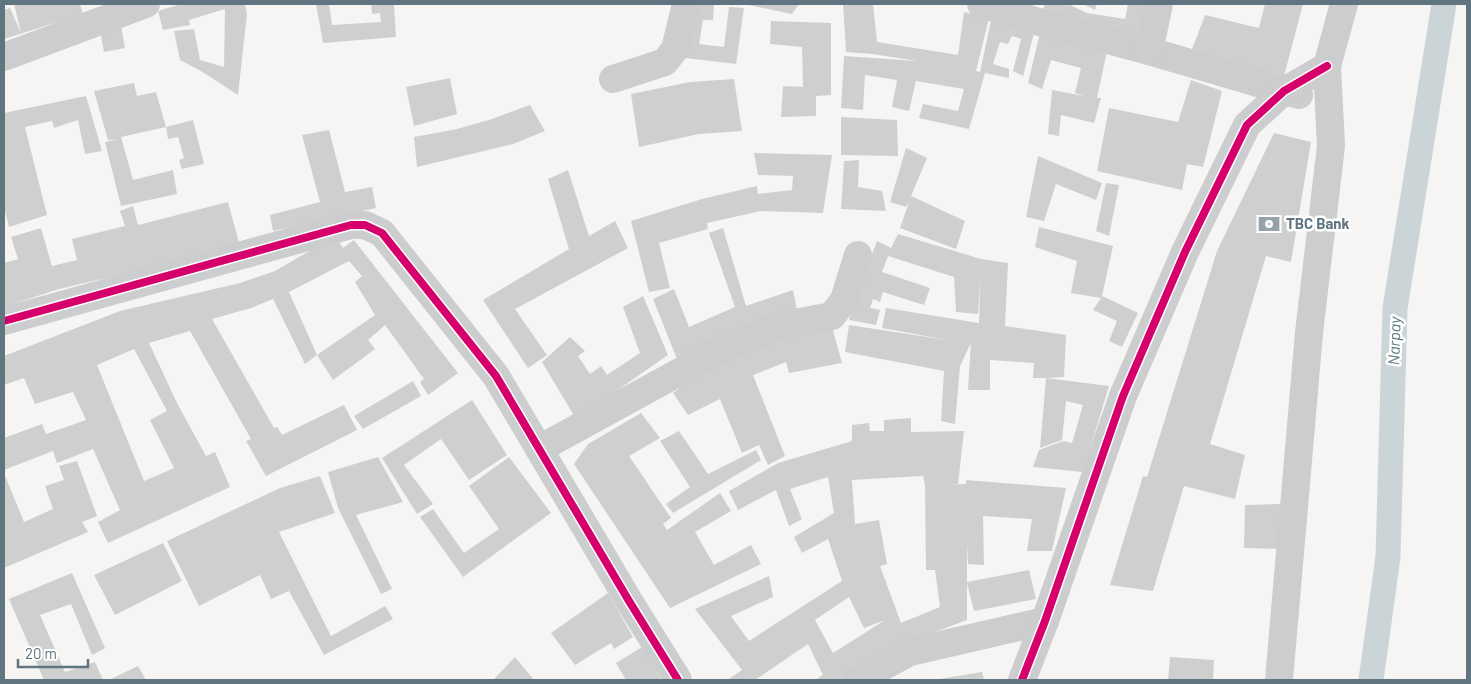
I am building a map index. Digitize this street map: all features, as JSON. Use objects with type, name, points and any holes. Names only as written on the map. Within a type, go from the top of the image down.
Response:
[{"type":"street","points":[[4,57],[146,4]]},
{"type":"street","points":[[613,79],[665,62],[675,49],[686,4]]},
{"type":"street","points":[[981,4],[1329,104]]},
{"type":"street","points":[[1149,52],[1159,4]]},
{"type":"street","points":[[1278,680],[1309,333],[1330,146],[1327,66],[1344,4]]},
{"type":"street","points":[[1022,680],[1045,621],[1123,396],[1185,252],[1247,125],[1284,91],[1327,66]]},
{"type":"street","points":[[4,321],[351,225],[366,225],[382,233],[496,376],[678,680]]},
{"type":"street","points":[[539,449],[716,352],[778,326],[832,316],[844,300],[858,255]]},
{"type":"street","points":[[858,680],[910,652],[1045,621]]},
{"type":"building","points":[[14,4],[80,4],[83,14],[4,39],[4,10],[10,8],[21,33]]},
{"type":"building","points":[[181,4],[245,4],[247,14],[238,95],[180,60],[174,31],[194,29],[200,60],[224,67],[225,9],[189,20],[190,25],[163,30],[158,11]]},
{"type":"building","points":[[316,4],[329,4],[332,25],[381,22],[380,13],[372,14],[371,4],[394,4],[396,37],[323,43]]},
{"type":"building","points":[[690,4],[714,4],[713,20],[703,20],[699,44],[724,47],[729,7],[744,8],[736,64],[685,58]]},
{"type":"building","points":[[744,4],[799,4],[792,14]]},
{"type":"building","points":[[843,4],[873,4],[877,42],[958,55],[964,12],[989,18],[976,71],[980,72],[992,16],[1035,29],[1023,76],[1013,71],[1021,39],[1012,36],[1008,44],[1000,42],[993,64],[1009,69],[1009,78],[985,73],[969,129],[919,118],[923,104],[958,111],[964,89],[916,81],[909,111],[892,107],[897,80],[865,75],[863,110],[841,108],[844,56],[918,61],[846,52]]},
{"type":"building","points":[[1045,4],[1068,4],[1087,13],[1125,19],[1128,4],[1152,4],[1144,40],[1041,16]]},
{"type":"building","points":[[1083,4],[1097,4],[1095,10]]},
{"type":"building","points":[[1265,4],[1303,4],[1284,76],[1191,52],[1205,15],[1259,28]]},
{"type":"building","points":[[771,21],[831,23],[831,95],[816,96],[816,116],[781,117],[783,86],[803,87],[802,47],[770,44]]},
{"type":"building","points":[[121,25],[125,48],[104,52],[100,30]]},
{"type":"building","points":[[1041,29],[1107,51],[1097,98],[1101,98],[1094,123],[1061,115],[1059,136],[1048,134],[1052,90],[1084,96],[1075,93],[1081,68],[1051,60],[1042,89],[1028,83]]},
{"type":"building","points":[[450,78],[457,114],[414,126],[406,87]]},
{"type":"building","points":[[734,79],[742,131],[699,134],[639,147],[631,94],[690,82]]},
{"type":"building","points":[[1191,80],[1222,91],[1203,167],[1187,164],[1182,190],[1097,171],[1109,108],[1178,122]]},
{"type":"building","points":[[134,83],[137,96],[156,92],[166,127],[121,137],[133,180],[173,170],[177,194],[121,206],[105,142],[117,139],[108,140],[94,91]]},
{"type":"building","points":[[86,96],[102,151],[85,154],[78,120],[54,128],[52,121],[25,127],[47,215],[9,227],[4,206],[4,113]]},
{"type":"building","points":[[530,105],[545,131],[513,144],[417,167],[414,137],[457,129]]},
{"type":"building","points":[[841,117],[897,120],[898,156],[841,155]]},
{"type":"building","points":[[193,120],[204,164],[182,169],[179,160],[184,158],[178,137],[168,139],[166,127]]},
{"type":"building","points":[[329,130],[345,192],[372,187],[376,208],[273,231],[270,215],[320,202],[302,135]]},
{"type":"building","points":[[1274,133],[1311,142],[1291,262],[1266,256],[1210,444],[1245,455],[1235,499],[1184,486],[1153,591],[1110,585],[1143,476],[1147,477],[1217,251]]},
{"type":"building","points":[[906,148],[927,158],[911,196],[965,221],[956,249],[900,228],[909,202],[906,207],[890,202]]},
{"type":"building","points":[[754,153],[832,155],[823,213],[761,211],[707,223],[708,229],[659,243],[670,288],[649,292],[631,221],[702,199],[757,186],[758,194],[792,190],[793,176],[758,175]]},
{"type":"building","points":[[1038,156],[1102,183],[1096,200],[1056,184],[1044,221],[1026,217]]},
{"type":"building","points":[[859,160],[858,187],[882,191],[886,211],[841,209],[844,161]]},
{"type":"building","points":[[568,170],[589,236],[615,221],[628,248],[515,309],[547,355],[528,368],[483,300],[569,249],[548,179]]},
{"type":"building","points":[[1106,183],[1119,185],[1109,236],[1096,231]]},
{"type":"building","points":[[228,202],[239,243],[137,271],[59,289],[4,307],[4,263],[18,259],[11,237],[41,228],[52,266],[77,260],[72,239],[125,226],[120,211],[133,206],[138,225]]},
{"type":"building","points":[[1039,227],[1113,246],[1102,296],[1138,313],[1122,347],[1109,341],[1117,321],[1093,310],[1101,298],[1071,293],[1077,261],[1035,247]]},
{"type":"building","points":[[723,228],[746,306],[793,290],[798,315],[681,369],[653,299],[674,289],[689,327],[735,307],[709,233]]},
{"type":"building","points":[[898,234],[981,259],[1008,263],[1005,326],[1066,335],[1064,377],[1033,378],[1034,363],[990,360],[990,390],[968,390],[971,343],[960,366],[955,424],[941,421],[944,371],[845,352],[849,325],[947,340],[882,328],[886,308],[979,323],[980,281],[978,314],[956,312],[954,277],[888,256],[882,272],[930,288],[924,305],[883,292],[880,302],[873,299],[870,308],[880,310],[876,325],[849,320],[853,303],[877,241],[891,248]]},
{"type":"building","points":[[335,236],[343,248],[354,240],[458,373],[428,395],[420,382],[424,379],[385,325],[368,340],[375,349],[333,380],[317,355],[305,364],[273,299],[251,308],[212,319],[274,428],[277,427],[282,435],[344,405],[357,430],[266,476],[246,441],[251,439],[190,331],[149,343],[178,405],[206,456],[215,452],[230,487],[108,543],[98,522],[120,510],[93,449],[57,463],[53,451],[4,470],[4,438],[42,424],[46,434],[86,420],[73,392],[35,404],[24,378],[4,385],[4,356],[120,311],[240,283],[275,271]],"holes":[[[349,261],[362,276],[355,282],[375,315],[317,355],[289,292]],[[134,349],[167,411],[150,420],[174,468],[144,481],[97,365]]]},
{"type":"building","points":[[643,296],[668,355],[576,419],[542,362],[570,337],[585,351],[578,356],[590,374],[601,366],[607,375],[640,353],[623,307]]},
{"type":"building","points":[[832,327],[842,363],[789,373],[786,362],[753,375],[785,456],[768,465],[759,445],[742,453],[720,399],[688,415],[673,393],[723,356],[779,336]]},
{"type":"building","points":[[1046,378],[1109,386],[1083,472],[1033,467],[1039,450],[1063,441],[1072,443],[1083,405],[1066,401],[1062,440],[1040,448]]},
{"type":"building","points":[[413,381],[421,396],[363,429],[354,416]]},
{"type":"building","points":[[472,400],[507,455],[469,480],[441,439],[404,465],[433,504],[417,514],[382,458]]},
{"type":"building","points":[[641,413],[660,438],[629,456],[671,518],[663,524],[667,530],[720,493],[731,511],[695,532],[714,565],[751,545],[761,564],[670,608],[574,464],[588,444]]},
{"type":"building","points":[[911,418],[911,432],[964,431],[958,484],[947,485],[966,484],[966,480],[1066,488],[1052,551],[1027,551],[1032,519],[983,516],[984,565],[968,564],[967,543],[967,582],[1029,570],[1036,599],[974,611],[967,583],[967,620],[900,645],[846,680],[815,680],[823,675],[808,644],[755,680],[727,680],[742,670],[695,609],[769,576],[773,597],[731,616],[749,641],[842,581],[828,539],[802,553],[794,537],[834,513],[828,477],[790,489],[802,519],[789,526],[776,490],[738,510],[729,491],[778,463],[852,441],[852,425],[869,423],[870,431],[884,431],[884,420]],"holes":[[[923,476],[925,485],[926,570],[935,570],[940,607],[901,623],[880,566],[887,564],[879,520],[855,524],[852,480]],[[849,597],[864,628],[885,620],[833,653],[815,620]]]},
{"type":"building","points":[[679,431],[708,474],[756,450],[761,460],[673,513],[666,504],[690,487],[660,441]]},
{"type":"building","points":[[378,457],[403,502],[356,515],[392,589],[381,594],[338,508],[328,472]]},
{"type":"building","points":[[509,457],[551,513],[463,577],[420,517],[433,509],[464,553],[499,529],[469,486]]},
{"type":"building","points":[[77,461],[97,516],[82,522],[88,532],[4,568],[4,473],[24,522],[53,509],[45,486],[64,480],[59,466]]},
{"type":"building","points":[[320,476],[335,513],[279,532],[331,636],[385,606],[393,619],[324,655],[289,591],[271,599],[260,575],[199,606],[167,541],[280,488]]},
{"type":"building","points":[[1280,504],[1280,549],[1244,548],[1245,505]]},
{"type":"building","points":[[163,543],[182,581],[115,615],[94,575]]},
{"type":"building","points":[[72,573],[105,648],[92,655],[71,604],[40,615],[65,672],[95,662],[103,680],[44,680],[9,599]]},
{"type":"building","points":[[608,593],[633,637],[614,649],[611,643],[575,665],[551,633]]},
{"type":"building","points":[[642,647],[661,680],[626,680],[616,663]]},
{"type":"building","points":[[515,657],[534,680],[493,680]]},
{"type":"building","points":[[1170,657],[1214,660],[1213,680],[1168,680]]},
{"type":"building","points":[[138,666],[146,680],[109,680]]},
{"type":"building","points":[[982,672],[984,680],[939,680],[939,679]]},
{"type":"waterway","name":"Narpay","points":[[1371,680],[1388,557],[1395,308],[1444,4]]},
{"type":"cycle path","points":[[1022,680],[1045,621],[1123,396],[1185,252],[1247,125],[1284,91],[1327,66]]},
{"type":"cycle path","points":[[4,321],[351,225],[365,225],[382,233],[496,376],[678,680]]},
{"type":"place","name":"TBC Bank","points":[[1269,224]]}]
